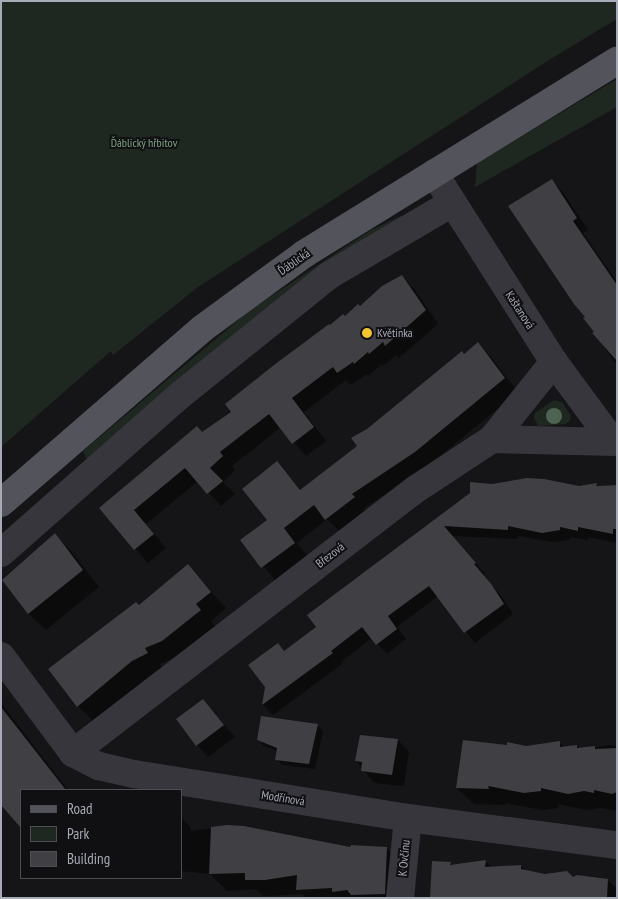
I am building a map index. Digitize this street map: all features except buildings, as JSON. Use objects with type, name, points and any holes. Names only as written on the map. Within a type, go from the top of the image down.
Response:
[{"type":"main road","name":"Ďáblická","points":[[1,503],[203,328],[304,254],[617,62]]},
{"type":"street","name":"Kaštanová","points":[[434,174],[554,362],[615,442]]},
{"type":"street","points":[[1,553],[179,396],[328,276],[452,203]]},
{"type":"street","name":"Březová","points":[[73,752],[416,489],[492,439],[554,362]]},
{"type":"street","points":[[492,439],[615,442]]},
{"type":"street","points":[[61,450],[85,477]]},
{"type":"street","name":"Modřínová","points":[[1,656],[73,752],[98,766],[134,774],[408,818],[617,845]]},
{"type":"street","name":"K Ovčínu","points":[[400,898],[408,818]]},
{"type":"green space","name":"Ďáblický hřbitov","points":[[1,1],[617,1],[617,19],[549,60],[198,287],[113,355],[111,351],[1,447]]},
{"type":"green space","points":[[617,79],[617,107],[475,187],[477,163]]},
{"type":"green space","points":[[401,216],[403,218],[87,461],[83,451],[249,311],[371,230]]},
{"type":"green space","points":[[554,400],[562,402],[571,416],[570,421],[566,424],[538,426],[534,418],[535,413]]},
{"type":"place","name":"Květinka","points":[[367,333]]}]
